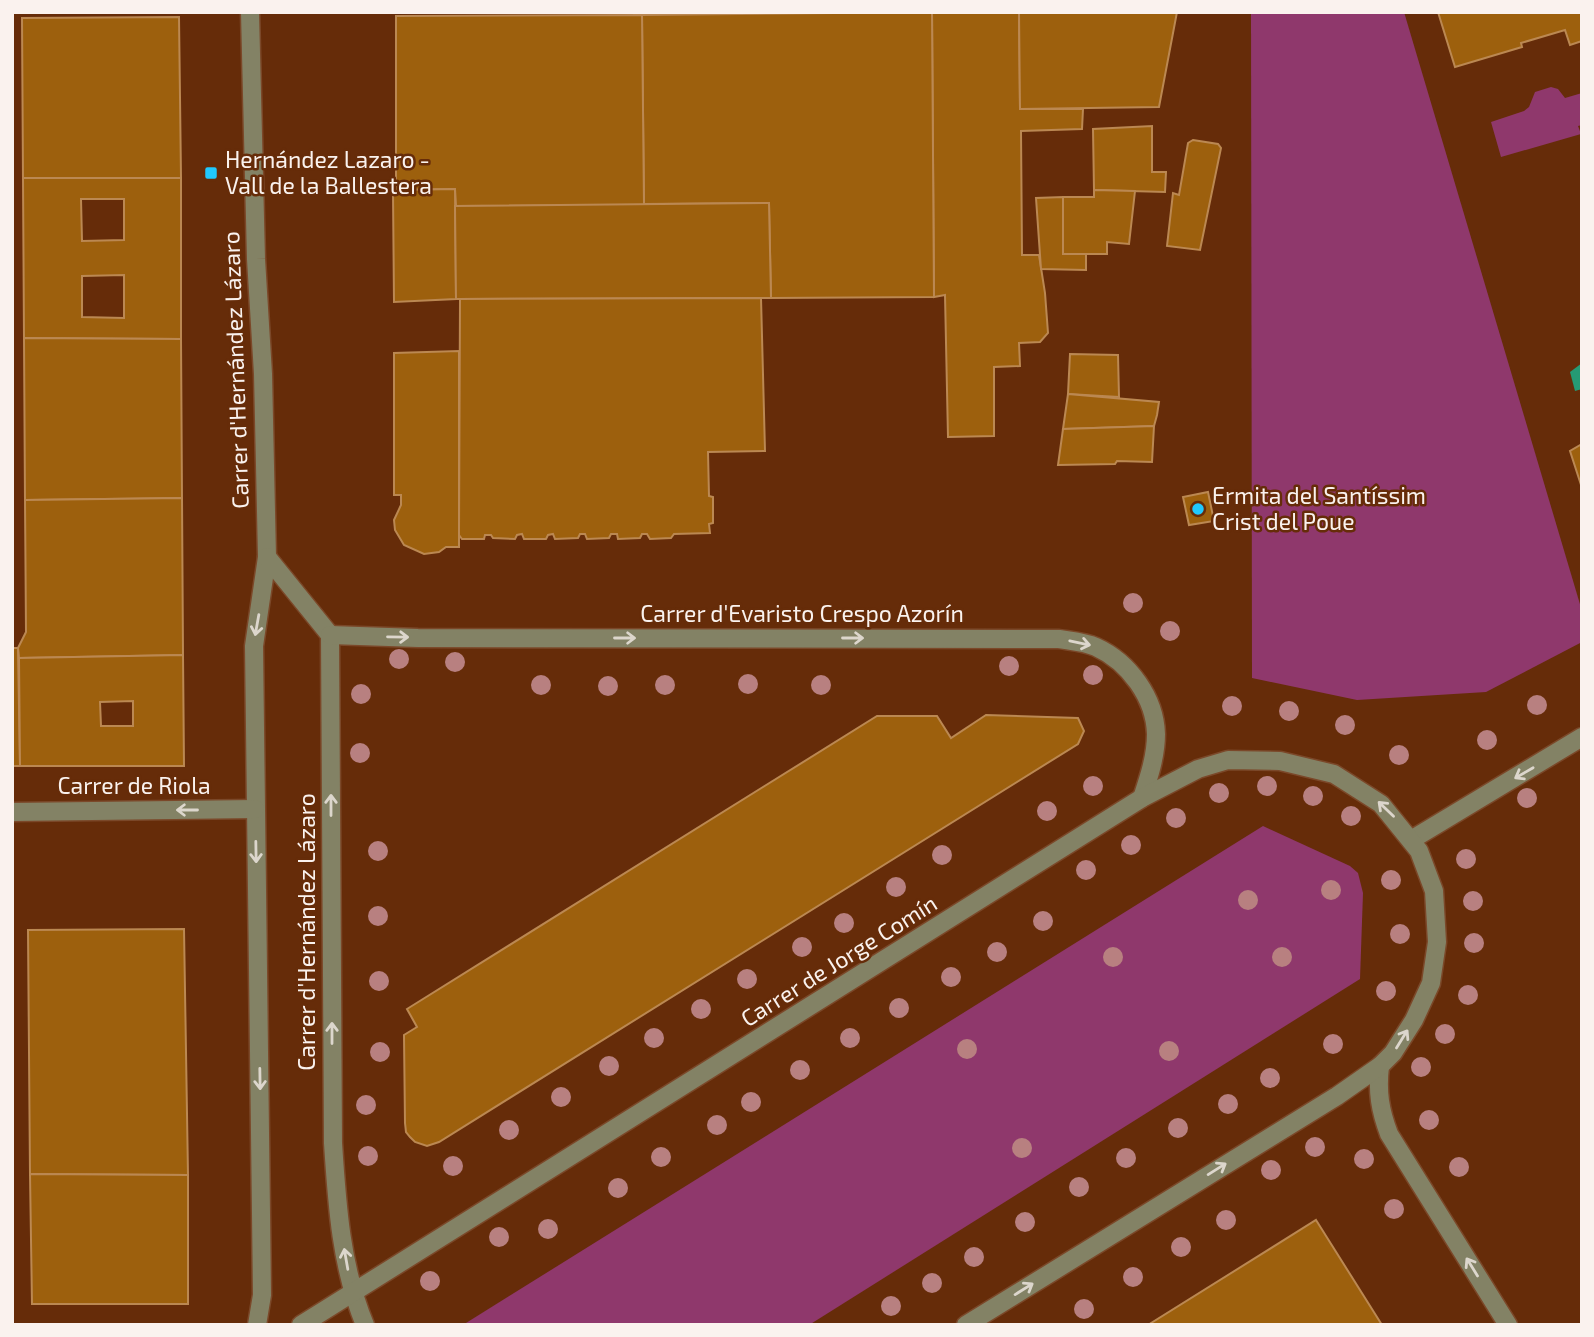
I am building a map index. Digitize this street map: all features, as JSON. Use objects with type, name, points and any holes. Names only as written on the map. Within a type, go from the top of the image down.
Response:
[{"type":"street","name":"Carrer d'Hernández Lázaro","points":[[250,12],[267,557],[254,646],[262,1282],[257,1325]]},
{"type":"street","points":[[267,557],[330,635]]},
{"type":"street","name":"Carrer d'Hernández Lázaro","points":[[330,635],[333,1143],[337,1209],[348,1273],[365,1325]]},
{"type":"street","name":"Carrer d'Evaristo Crespo Azorín","points":[[330,635],[418,638],[1059,639],[1096,646],[1127,666],[1147,698],[1156,732],[1153,762],[1142,798]]},
{"type":"street","points":[[1411,840],[1582,737]]},
{"type":"street","name":"Carrer de Jorge Comín","points":[[301,1325],[1142,798],[1198,769],[1228,760],[1280,761],[1334,774],[1381,804],[1419,850],[1434,891],[1437,942],[1431,984],[1414,1020],[1393,1053],[1380,1066],[1337,1096],[966,1325]]},
{"type":"street","name":"Carrer de Riola","points":[[12,812],[255,809]]},
{"type":"street","points":[[1380,1066],[1377,1089],[1380,1110],[1389,1134],[1508,1325]]},
{"type":"shaded area","points":[[1251,12],[1404,12],[1582,611],[1582,642],[1486,692],[1357,700],[1252,678]]},
{"type":"shaded area","points":[[1551,87],[1558,89],[1565,98],[1582,93],[1582,125],[1578,126],[1581,134],[1501,157],[1491,122],[1524,111],[1529,107],[1535,92]]},
{"type":"shaded area","points":[[1582,363],[1582,389],[1575,391],[1570,372]]},
{"type":"shaded area","points":[[1263,826],[1350,866],[1358,873],[1363,893],[1360,979],[809,1325],[467,1325],[466,1323]]},
{"type":"building","points":[[932,12],[1019,12],[1020,109],[1083,109],[1082,129],[1021,131],[1022,255],[1039,255],[1048,333],[1040,342],[1019,343],[1020,366],[994,367],[994,436],[948,437],[945,295],[934,297]]},
{"type":"building","points":[[932,12],[934,297],[771,298],[769,203],[644,204],[642,15]]},
{"type":"building","points":[[1019,12],[1177,12],[1159,107],[1020,109]]},
{"type":"building","points":[[1438,12],[1582,12],[1582,41],[1570,45],[1565,30],[1521,43],[1522,47],[1455,67]]},
{"type":"building","points":[[642,15],[644,205],[456,206],[455,189],[396,190],[396,16]]},
{"type":"building","points":[[179,17],[181,178],[23,178],[22,18]]},
{"type":"building","points":[[1152,126],[1152,172],[1166,172],[1165,192],[1094,190],[1093,129]]},
{"type":"building","points":[[1193,140],[1218,144],[1221,148],[1200,250],[1167,246],[1173,193],[1179,195],[1188,143]]},
{"type":"building","points":[[23,178],[181,178],[181,339],[24,338]],"holes":[[[81,199],[124,199],[124,240],[82,241]],[[124,275],[124,318],[82,317],[82,276]]]},
{"type":"building","points":[[455,189],[456,299],[394,302],[393,192]]},
{"type":"building","points":[[1094,190],[1135,191],[1129,244],[1107,242],[1107,254],[1063,254],[1063,197],[1094,197]]},
{"type":"building","points":[[1063,197],[1063,254],[1086,254],[1086,270],[1041,269],[1036,198]]},
{"type":"building","points":[[769,203],[771,298],[456,299],[455,206]]},
{"type":"building","points":[[761,298],[765,451],[708,452],[709,496],[713,497],[713,523],[709,524],[710,533],[674,534],[671,538],[650,539],[647,534],[642,534],[640,538],[618,539],[617,534],[611,534],[609,538],[587,539],[585,534],[580,534],[578,538],[555,539],[553,534],[546,539],[524,539],[522,534],[515,539],[485,535],[484,539],[462,539],[459,535],[460,299]]},
{"type":"building","points":[[24,338],[181,339],[182,498],[25,500]]},
{"type":"building","points":[[459,351],[459,547],[446,547],[439,552],[424,554],[404,545],[395,530],[394,520],[401,505],[401,495],[394,495],[394,353]]},
{"type":"building","points":[[1070,354],[1118,355],[1119,397],[1068,394]]},
{"type":"building","points":[[1068,394],[1159,402],[1154,426],[1063,429]]},
{"type":"building","points":[[1154,426],[1152,462],[1117,461],[1115,464],[1058,465],[1063,429]]},
{"type":"building","points":[[1582,444],[1582,488],[1570,451]]},
{"type":"building","name":"Ermita del Santíssim Crist del Poue","points":[[1208,492],[1214,521],[1189,525],[1183,497]]},
{"type":"building","points":[[182,498],[183,655],[19,658],[18,648],[26,632],[25,500]]},
{"type":"building","points":[[12,648],[18,648],[20,766],[12,766]]},
{"type":"building","points":[[183,655],[184,766],[20,766],[19,658]],"holes":[[[133,701],[133,726],[101,726],[100,702]]]},
{"type":"building","points":[[986,715],[1078,718],[1084,731],[1078,744],[439,1142],[427,1146],[415,1142],[406,1132],[404,1035],[417,1027],[407,1009],[877,716],[937,716],[951,738]]},
{"type":"building","points":[[184,929],[188,1175],[30,1174],[28,930]]},
{"type":"building","points":[[30,1174],[188,1175],[188,1304],[32,1304]]},
{"type":"building","points":[[1316,1220],[1382,1325],[1148,1325]]},
{"type":"place","name":"Hernández Lazaro - Vall de la Ballestera","points":[[211,173]]},
{"type":"place","name":"Ermita del Santíssim Crist del Poue","points":[[1198,509]]}]
